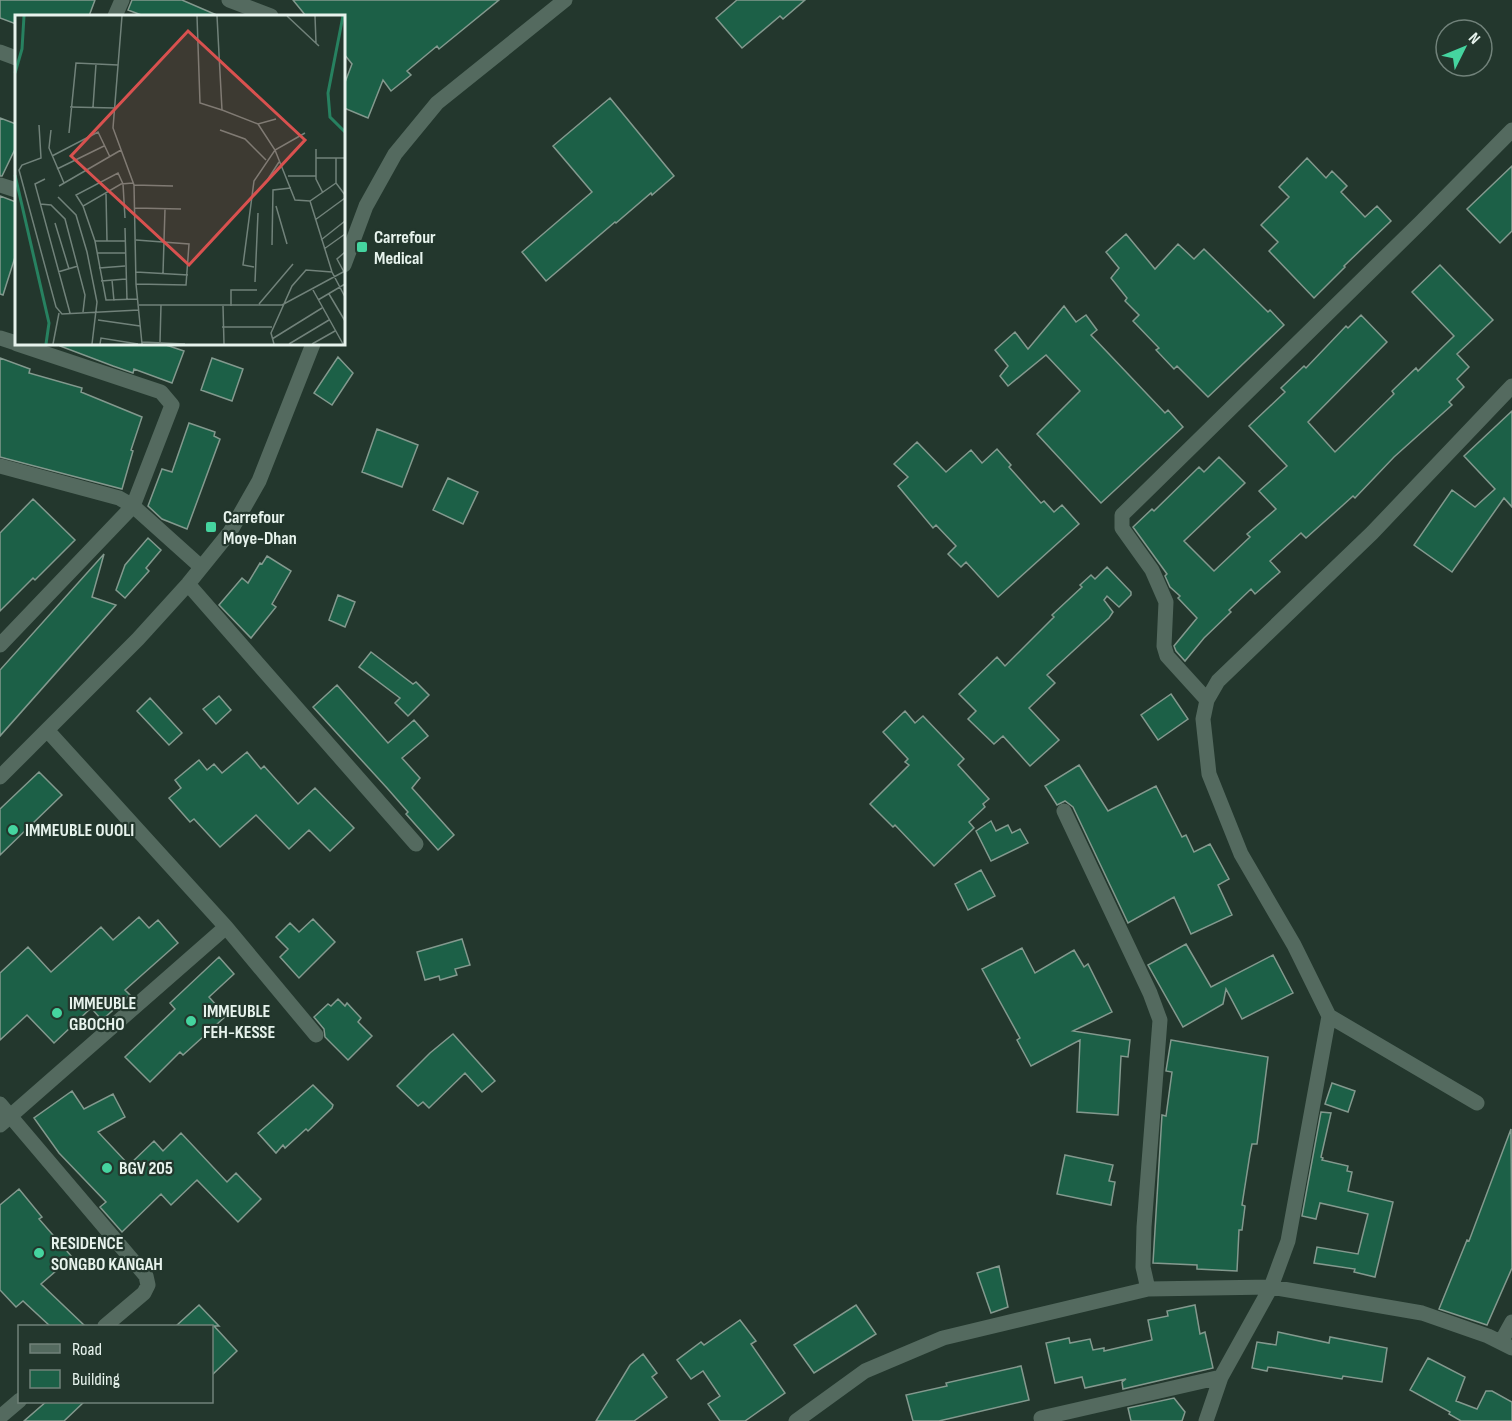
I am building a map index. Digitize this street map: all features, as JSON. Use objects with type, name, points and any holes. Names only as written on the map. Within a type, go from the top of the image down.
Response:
[{"type":"street","points":[[116,15],[122,0]]},
{"type":"street","points":[[229,0],[268,15]]},
{"type":"street","points":[[345,262],[366,206],[395,154],[437,103],[565,0]]},
{"type":"street","points":[[0,52],[15,58]]},
{"type":"street","points":[[1207,700],[1167,656],[1164,646],[1166,602],[1152,570],[1122,528],[1122,515],[1512,130]]},
{"type":"street","points":[[0,185],[15,190]]},
{"type":"street","points":[[0,338],[15,342]]},
{"type":"street","points":[[0,645],[133,506],[172,405],[161,392],[23,345]]},
{"type":"street","points":[[0,777],[138,639],[188,584],[230,532],[259,481],[313,345]]},
{"type":"street","points":[[1477,1103],[1329,1016],[1294,945],[1241,854],[1209,774],[1203,719],[1207,700],[1218,681],[1372,533],[1512,386]]},
{"type":"street","points":[[0,466],[119,498],[133,506],[201,567]]},
{"type":"street","points":[[188,584],[416,844]]},
{"type":"street","points":[[47,730],[226,927],[316,1035]]},
{"type":"street","points":[[1064,811],[1150,993],[1160,1020],[1144,1227],[1143,1267],[1148,1289]]},
{"type":"street","points":[[5,1121],[226,927]]},
{"type":"street","points":[[1206,1421],[1221,1377],[1271,1287],[1288,1241],[1329,1016]]},
{"type":"street","points":[[0,1104],[5,1121],[146,1275],[148,1285],[144,1293],[106,1325]]},
{"type":"street","points":[[796,1421],[865,1371],[943,1338],[1148,1289],[1271,1287],[1422,1313],[1507,1345],[1512,1322]]},
{"type":"street","points":[[1041,1418],[1221,1377]]},
{"type":"street","points":[[0,1417],[18,1402]]},
{"type":"building","points":[[0,0],[95,0],[89,15],[15,15],[15,24],[0,18]]},
{"type":"building","points":[[132,0],[182,0],[217,15],[141,15],[128,10]]},
{"type":"building","points":[[293,0],[499,0],[439,49],[437,46],[407,71],[411,75],[391,91],[383,80],[368,118],[345,108],[345,82],[352,64],[345,55],[345,15],[305,15]]},
{"type":"building","points":[[737,0],[805,0],[783,19],[780,16],[742,48],[716,18]]},
{"type":"building","points":[[610,98],[674,176],[615,222],[546,281],[522,252],[592,192],[553,146]]},
{"type":"building","points":[[0,118],[15,124],[15,149],[0,176]]},
{"type":"building","points":[[1307,158],[1326,178],[1332,171],[1347,186],[1341,192],[1365,217],[1377,206],[1391,221],[1314,298],[1269,251],[1278,242],[1261,225],[1289,197],[1279,187]]},
{"type":"building","points":[[1512,166],[1512,231],[1500,243],[1467,209]]},
{"type":"building","points":[[0,196],[15,202],[15,257],[3,295],[0,294]]},
{"type":"building","points":[[1126,234],[1155,269],[1178,244],[1194,259],[1204,249],[1284,325],[1208,397],[1177,366],[1174,369],[1156,350],[1159,348],[1133,321],[1139,315],[1125,301],[1127,298],[1111,278],[1119,268],[1106,252]]},
{"type":"building","points":[[1440,265],[1493,320],[1457,354],[1469,367],[1457,379],[1464,387],[1449,402],[1452,405],[1394,457],[1355,498],[1353,496],[1306,538],[1301,533],[1270,561],[1280,572],[1255,594],[1251,589],[1229,610],[1231,612],[1204,638],[1185,661],[1174,646],[1197,618],[1170,587],[1165,576],[1167,574],[1133,527],[1152,509],[1154,511],[1199,467],[1204,472],[1219,457],[1245,483],[1184,541],[1214,571],[1250,537],[1247,534],[1276,509],[1259,491],[1287,466],[1249,426],[1285,392],[1281,388],[1304,366],[1306,368],[1346,326],[1348,328],[1361,315],[1387,342],[1308,422],[1335,452],[1394,394],[1392,391],[1416,368],[1418,371],[1454,336],[1412,292]]},
{"type":"building","points":[[1064,306],[1076,322],[1086,315],[1097,330],[1091,335],[1165,413],[1168,410],[1183,427],[1101,503],[1037,434],[1080,391],[1046,355],[1008,386],[1000,376],[1008,366],[995,350],[1015,332],[1028,349]]},
{"type":"building","points":[[166,345],[184,351],[172,383],[134,369],[133,373],[60,346]]},
{"type":"building","points":[[338,357],[353,373],[332,405],[314,393]]},
{"type":"building","points":[[0,358],[30,369],[29,373],[82,388],[81,392],[142,417],[122,489],[0,457]]},
{"type":"building","points":[[212,358],[243,369],[232,401],[201,390]]},
{"type":"building","points":[[1512,411],[1512,507],[1504,498],[1452,572],[1414,545],[1452,490],[1475,507],[1495,489],[1464,456]]},
{"type":"building","points":[[189,423],[215,432],[214,436],[220,439],[187,529],[162,519],[148,506],[162,469],[172,472]]},
{"type":"building","points":[[377,429],[418,445],[402,487],[362,472]]},
{"type":"building","points":[[917,442],[946,472],[971,450],[982,463],[997,449],[1011,465],[1009,467],[1041,503],[1044,501],[1054,512],[1062,505],[1079,524],[998,597],[966,562],[961,567],[948,554],[956,546],[936,525],[933,528],[898,486],[908,477],[894,464]]},
{"type":"building","points":[[448,478],[478,492],[463,524],[433,510]]},
{"type":"building","points":[[33,499],[75,540],[0,611],[0,533]]},
{"type":"building","points":[[148,538],[161,550],[146,568],[149,571],[125,598],[116,590],[125,565]]},
{"type":"building","points":[[104,554],[92,597],[116,605],[0,736],[0,670]]},
{"type":"building","points":[[267,556],[291,571],[272,604],[276,607],[251,638],[219,605],[242,578],[248,583]]},
{"type":"building","points":[[1107,567],[1131,592],[1131,595],[1119,607],[1107,596],[1104,600],[1113,612],[1109,618],[1047,675],[1055,683],[1029,708],[1059,740],[1030,766],[1003,736],[994,744],[968,719],[976,711],[959,694],[997,657],[1005,666],[1054,617],[1052,615],[1082,587],[1080,585],[1091,575],[1095,579]]},
{"type":"building","points":[[338,595],[355,602],[345,627],[329,620]]},
{"type":"building","points":[[371,652],[413,684],[416,682],[429,695],[408,716],[395,703],[400,698],[359,667]]},
{"type":"building","points":[[337,685],[388,743],[414,720],[428,736],[402,758],[420,778],[412,788],[454,835],[438,850],[406,814],[408,812],[313,707]]},
{"type":"building","points":[[1171,694],[1188,719],[1158,740],[1141,715]]},
{"type":"building","points":[[219,696],[231,710],[216,724],[203,709]]},
{"type":"building","points":[[150,698],[182,733],[169,745],[137,711]]},
{"type":"building","points":[[905,711],[915,723],[923,716],[964,759],[958,765],[989,799],[983,804],[985,807],[969,822],[974,828],[934,866],[895,825],[893,827],[870,804],[909,765],[905,762],[908,759],[883,732]]},
{"type":"building","points":[[247,752],[261,769],[264,766],[298,804],[315,788],[354,828],[330,851],[309,830],[289,849],[256,815],[220,847],[194,819],[190,822],[169,798],[181,788],[175,780],[199,760],[207,770],[214,764],[222,773]]},
{"type":"building","points":[[1079,765],[1108,811],[1156,786],[1182,837],[1186,835],[1194,852],[1210,844],[1229,879],[1218,885],[1232,915],[1191,934],[1174,897],[1128,923],[1073,807],[1065,801],[1057,805],[1045,786]]},
{"type":"building","name":"IMMEUBLE OUOLI","points":[[39,772],[62,795],[0,855],[0,809]]},
{"type":"building","points":[[991,821],[996,831],[1008,825],[1012,833],[1020,829],[1028,843],[991,861],[976,831]]},
{"type":"building","points":[[981,870],[995,896],[968,910],[955,884]]},
{"type":"building","points":[[139,917],[149,928],[158,920],[178,943],[125,990],[130,995],[102,1020],[91,1008],[54,1043],[27,1015],[0,1040],[0,973],[28,947],[51,972],[101,927],[113,940]]},
{"type":"building","points":[[313,919],[335,942],[299,978],[280,957],[288,949],[276,937],[290,923],[299,932]]},
{"type":"building","points":[[462,939],[470,965],[455,969],[457,975],[440,980],[439,976],[425,980],[417,952]]},
{"type":"building","points":[[1186,944],[1211,987],[1273,955],[1293,993],[1242,1019],[1226,989],[1223,1004],[1183,1027],[1148,965]]},
{"type":"building","points":[[1022,948],[1035,973],[1074,950],[1084,967],[1088,964],[1112,1012],[1073,1031],[1130,1040],[1128,1057],[1121,1056],[1118,1115],[1077,1112],[1080,1040],[1031,1066],[1017,1040],[1020,1038],[982,969]]},
{"type":"building","points":[[219,957],[234,974],[209,997],[226,1016],[183,1055],[180,1052],[150,1082],[125,1057],[175,1009],[170,1003]]},
{"type":"building","points":[[338,999],[345,1006],[347,1003],[361,1018],[358,1022],[372,1036],[348,1060],[325,1037],[324,1029],[314,1017],[328,1004],[331,1006]]},
{"type":"building","points":[[453,1034],[495,1081],[482,1092],[465,1073],[429,1108],[423,1102],[418,1106],[397,1086]]},
{"type":"building","points":[[1171,1040],[1268,1057],[1257,1144],[1252,1144],[1242,1205],[1245,1206],[1242,1230],[1239,1230],[1237,1271],[1197,1269],[1197,1265],[1153,1263],[1162,1115],[1166,1116],[1172,1072],[1166,1071]]},
{"type":"building","points":[[1332,1083],[1355,1091],[1348,1112],[1325,1104]]},
{"type":"building","points":[[313,1085],[333,1105],[332,1108],[308,1131],[306,1129],[285,1148],[283,1145],[276,1153],[258,1133]]},
{"type":"building","points":[[72,1091],[84,1109],[113,1094],[125,1117],[98,1132],[129,1165],[154,1141],[163,1151],[181,1133],[227,1182],[236,1173],[261,1199],[238,1222],[197,1180],[171,1205],[161,1194],[122,1232],[100,1207],[106,1202],[59,1153],[34,1118]]},
{"type":"building","points":[[1321,1112],[1331,1113],[1322,1160],[1348,1166],[1347,1171],[1352,1172],[1348,1191],[1393,1202],[1375,1277],[1354,1272],[1355,1269],[1314,1263],[1317,1247],[1358,1254],[1368,1214],[1320,1203],[1316,1219],[1302,1216]]},
{"type":"building","points":[[1511,1129],[1512,1268],[1487,1325],[1439,1309],[1467,1240],[1469,1241]]},
{"type":"building","points":[[1065,1155],[1113,1165],[1109,1181],[1115,1182],[1111,1205],[1057,1194]]},
{"type":"building","points":[[19,1189],[42,1217],[39,1219],[72,1257],[41,1284],[84,1325],[49,1325],[23,1301],[16,1307],[0,1290],[0,1205]]},
{"type":"building","points":[[999,1266],[1008,1307],[991,1313],[977,1273]]},
{"type":"building","points":[[199,1305],[219,1326],[214,1326],[237,1351],[213,1374],[213,1325],[177,1325]]},
{"type":"building","points":[[856,1305],[876,1334],[814,1373],[794,1345]]},
{"type":"building","points":[[1195,1305],[1200,1334],[1205,1332],[1213,1368],[1123,1389],[1122,1382],[1126,1379],[1085,1388],[1082,1377],[1055,1383],[1046,1343],[1069,1338],[1070,1343],[1090,1339],[1093,1350],[1104,1348],[1104,1351],[1152,1340],[1148,1320],[1168,1316],[1167,1311]]},
{"type":"building","points":[[740,1320],[756,1341],[751,1344],[785,1393],[745,1421],[720,1421],[708,1404],[720,1396],[703,1371],[691,1379],[677,1360],[701,1342],[704,1345]]},
{"type":"building","points":[[1278,1332],[1329,1343],[1330,1337],[1387,1348],[1382,1382],[1343,1376],[1342,1379],[1268,1367],[1267,1371],[1252,1368],[1257,1342],[1276,1345]]},
{"type":"building","points":[[643,1354],[657,1373],[652,1377],[667,1397],[634,1421],[596,1421],[630,1365]]},
{"type":"building","points":[[1428,1358],[1465,1377],[1456,1401],[1477,1409],[1486,1391],[1492,1391],[1512,1402],[1512,1421],[1461,1421],[1449,1414],[1450,1412],[1410,1390]]},
{"type":"building","points":[[1021,1366],[1029,1400],[939,1421],[913,1421],[906,1395],[947,1386],[946,1383]]},
{"type":"building","points":[[1174,1398],[1185,1412],[1182,1421],[1131,1421],[1128,1408]]},
{"type":"building","points":[[45,1403],[83,1403],[64,1421],[24,1421]]},
{"type":"place","name":"Carrefour Medical","points":[[362,247]]},
{"type":"place","name":"Carrefour Moye-Dhan","points":[[211,527]]},
{"type":"place","name":"IMMEUBLE OUOLI","points":[[13,830]]},
{"type":"place","name":"IMMEUBLE GBOCHO","points":[[57,1013]]},
{"type":"place","name":"IMMEUBLE FEH-KESSE","points":[[191,1021]]},
{"type":"place","name":"BGV 205","points":[[107,1168]]},
{"type":"place","name":"RESIDENCE SONGBO KANGAH","points":[[39,1253]]}]
